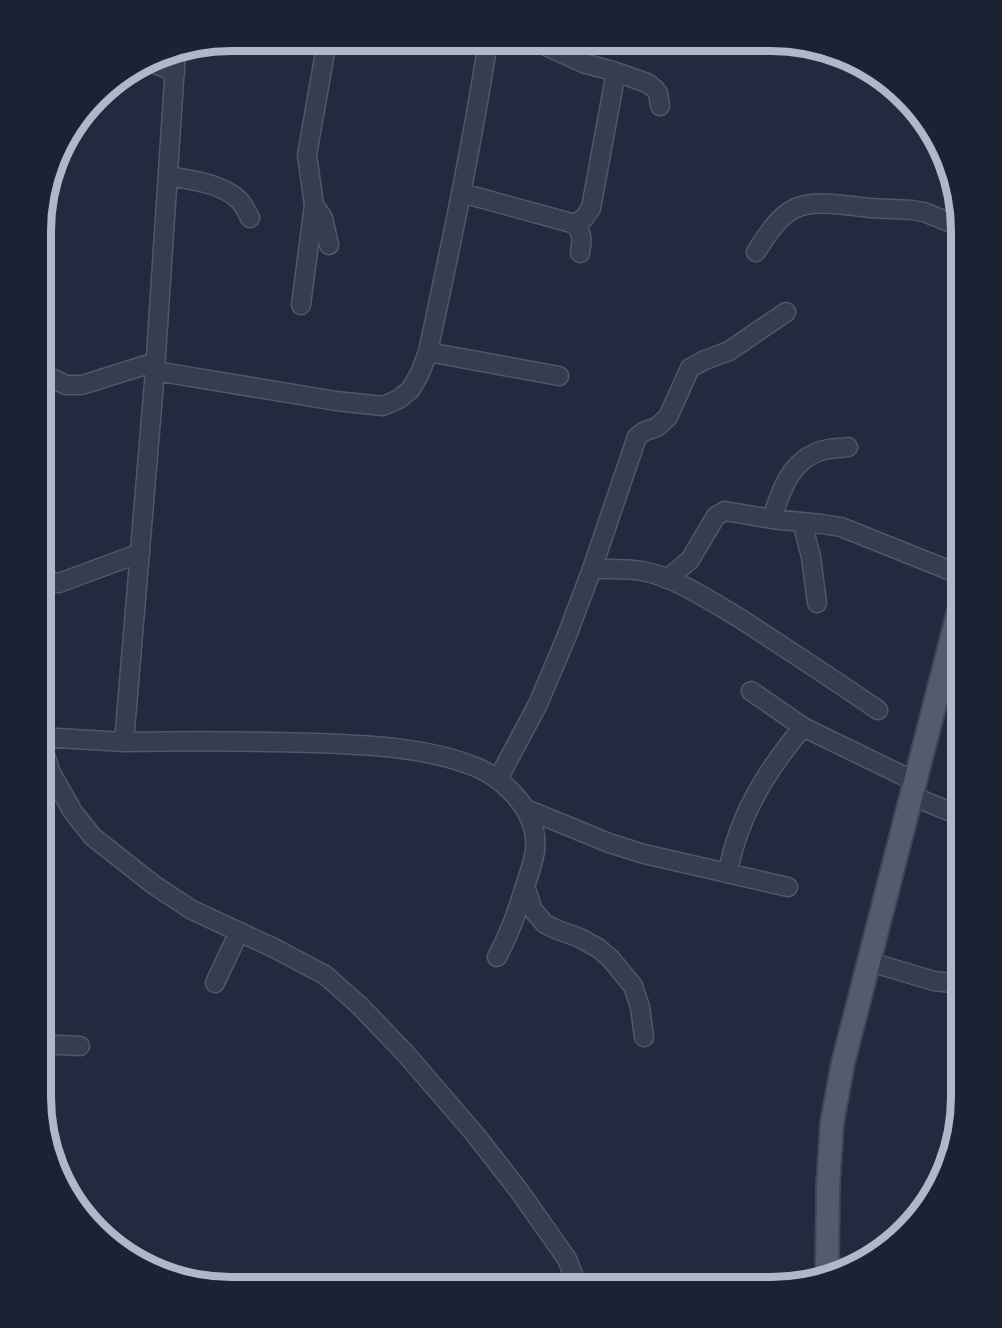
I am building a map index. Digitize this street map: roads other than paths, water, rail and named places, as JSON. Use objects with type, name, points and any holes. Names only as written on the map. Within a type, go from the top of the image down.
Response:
[{"type":"main road","points":[[827,1268],[828,1185],[832,1123],[843,1063],[914,789],[951,662]]},
{"type":"street","points":[[301,305],[314,205],[307,155],[325,51]]},
{"type":"street","points":[[54,379],[66,385],[82,385],[155,367],[336,401],[383,406],[399,399],[411,389],[428,352],[462,193],[486,51]]},
{"type":"street","points":[[557,51],[583,63],[647,83],[658,93],[660,106]]},
{"type":"street","points":[[124,742],[155,367],[176,60]]},
{"type":"street","points":[[160,66],[175,72]]},
{"type":"street","points":[[575,224],[584,218],[591,207],[616,72]]},
{"type":"street","points":[[168,176],[202,182],[236,197],[250,218]]},
{"type":"street","points":[[462,193],[575,224],[581,232],[580,253]]},
{"type":"street","points":[[756,252],[780,220],[793,209],[810,205],[830,204],[912,210],[951,223]]},
{"type":"street","points":[[314,205],[322,218],[329,245]]},
{"type":"street","points":[[498,779],[538,704],[566,638],[637,437],[657,427],[668,417],[690,368],[729,351],[786,312]]},
{"type":"street","points":[[428,352],[559,376]]},
{"type":"street","points":[[772,519],[782,487],[801,462],[817,452],[848,447]]},
{"type":"street","points":[[666,579],[690,560],[716,516],[725,511],[841,527],[951,571]]},
{"type":"street","points":[[802,522],[811,557],[817,603]]},
{"type":"street","points":[[51,582],[59,583],[140,553]]},
{"type":"street","points":[[592,569],[619,568],[644,571],[693,591],[791,651],[878,710]]},
{"type":"street","points":[[751,691],[803,727],[951,810]]},
{"type":"street","points":[[728,872],[731,853],[748,806],[780,754],[803,727]]},
{"type":"street","points":[[51,738],[124,742],[260,741],[351,744],[425,752],[478,768],[498,779],[526,809],[535,835],[535,852],[525,886],[508,938],[497,957]]},
{"type":"street","points":[[51,773],[73,812],[93,837],[154,885],[192,910],[274,948],[325,975],[360,1006],[405,1053],[474,1133],[520,1192],[567,1259],[574,1277]]},
{"type":"street","points":[[526,809],[609,843],[644,854],[788,887]]},
{"type":"street","points":[[525,886],[533,910],[545,924],[598,948],[610,958],[633,986],[640,1007],[644,1037]]},
{"type":"street","points":[[215,983],[239,932]]},
{"type":"street","points":[[870,962],[934,981],[951,983]]},
{"type":"street","points":[[51,1045],[80,1046]]}]
